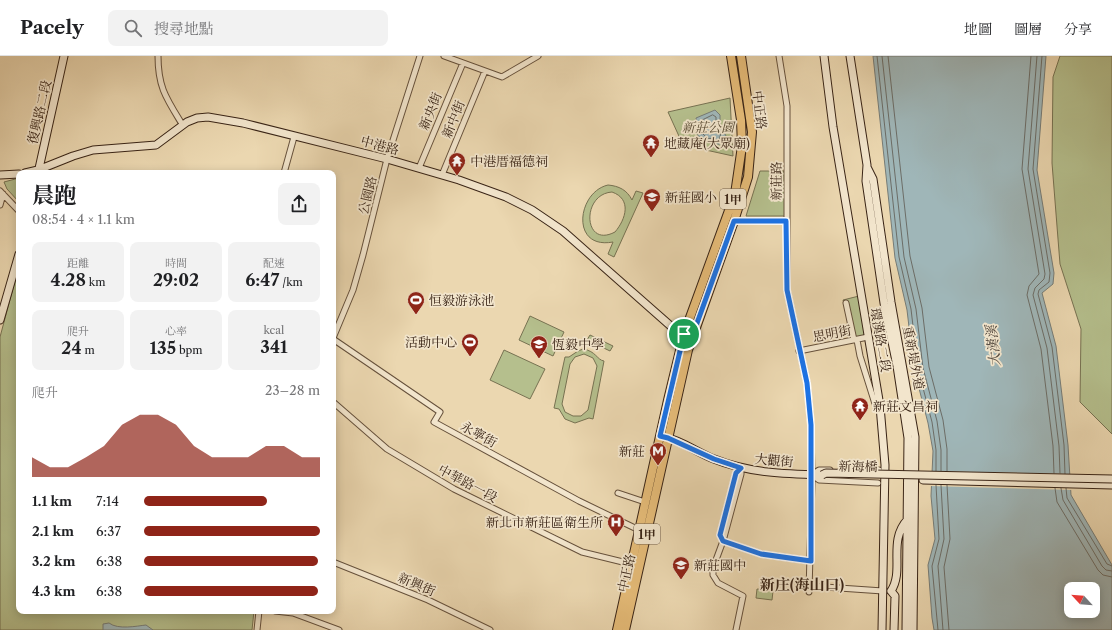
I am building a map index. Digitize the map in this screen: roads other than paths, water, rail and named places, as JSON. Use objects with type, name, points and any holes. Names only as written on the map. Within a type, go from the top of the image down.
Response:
[{"type":"main road","name":"中正路","points":[[617,630],[660,436],[688,336],[735,194],[742,146],[741,120],[731,56]]},
{"type":"main road","name":"中正路","points":[[626,630],[668,438],[688,336],[734,221],[748,177],[752,132],[740,56]]},
{"type":"street","name":"復興路二段","points":[[38,170],[64,56]]},
{"type":"street","points":[[158,56],[158,77],[167,100],[182,124]]},
{"type":"street","name":"公園路","points":[[336,331],[353,290],[387,159],[420,56]]},
{"type":"street","points":[[444,56],[502,77],[538,56]]},
{"type":"street","name":"新莊路","points":[[779,56],[787,106],[787,290],[807,383],[811,425],[812,475],[810,592]]},
{"type":"street","name":"環漢路二段","points":[[824,56],[833,127],[880,406],[885,465],[887,591],[882,630]]},
{"type":"street","name":"重新堤外道","points":[[850,56],[867,165],[866,181],[884,304],[908,438],[906,630]]},
{"type":"street","name":"新央街","points":[[419,168],[463,63]]},
{"type":"street","name":"新中街","points":[[442,175],[485,71]]},
{"type":"street","name":"中港路","points":[[42,170],[61,160],[93,150],[156,145],[182,124],[196,118],[208,117],[236,122],[387,159],[442,175],[506,197],[532,210],[563,231],[673,328],[688,336]]},
{"type":"street","points":[[285,170],[294,137]]},
{"type":"street","name":"重新堤外道","points":[[867,165],[873,179],[891,302],[915,437],[913,630]]},
{"type":"street","points":[[0,175],[16,174]]},
{"type":"street","points":[[0,205],[2,193]]},
{"type":"street","points":[[2,193],[16,208]]},
{"type":"street","points":[[734,221],[786,221]]},
{"type":"street","points":[[0,320],[3,301],[16,263]]},
{"type":"street","points":[[846,303],[860,356],[876,407],[880,406]]},
{"type":"street","name":"思明街","points":[[799,351],[856,340],[868,336]]},
{"type":"street","name":"永寧街","points":[[336,340],[440,412],[434,422],[579,501],[639,530]]},
{"type":"street","name":"中華路一段","points":[[336,405],[387,449],[425,473],[477,501],[582,552],[631,564]]},
{"type":"street","name":"大觀街","points":[[660,436],[668,438],[714,459],[741,468],[763,472],[822,475]]},
{"type":"street","points":[[736,630],[743,596],[718,584],[713,575],[713,568],[723,541],[741,474],[741,468]]},
{"type":"street","name":"大觀街","points":[[812,475],[819,470],[879,470]]},
{"type":"street","name":"新海橋","points":[[822,475],[826,473],[1112,480]]},
{"type":"street","name":"大觀街","points":[[812,475],[819,480],[878,483]]},
{"type":"street","name":"新海橋","points":[[822,475],[827,477],[1112,484]]},
{"type":"street","points":[[618,493],[645,502]]},
{"type":"street","points":[[887,591],[895,585],[896,542],[903,524],[908,519]]},
{"type":"street","points":[[723,541],[761,554],[811,561]]},
{"type":"street","name":"新興街","points":[[336,563],[423,598],[490,630]]},
{"type":"street","points":[[810,586],[887,591],[895,596],[894,630]]},
{"type":"street","points":[[256,630],[259,614]]},
{"type":"street","points":[[296,614],[340,630]]},
{"type":"water","name":"大漢溪","points":[[873,56],[1046,56],[1037,170],[1054,273],[1053,284],[1042,293],[1056,346],[1068,445],[1071,495],[1112,565],[1112,630],[934,630],[928,565],[935,539],[931,496],[933,451],[928,423],[914,369],[907,310],[895,258]]},
{"type":"water","points":[[715,110],[720,115],[720,124],[726,136],[723,144],[710,143],[698,136],[696,118]]},
{"type":"water","points":[[109,623],[122,627],[146,625],[153,630],[103,630],[103,624]]},
{"type":"place","name":"地藏庵(大眾廟)","points":[[651,158]]},
{"type":"place","name":"中港厝福德祠","points":[[457,176]]},
{"type":"place","name":"新莊國小","points":[[652,212]]},
{"type":"place","name":"恒毅游泳池","points":[[416,315]]},
{"type":"place","name":"活動中心","points":[[470,357]]},
{"type":"place","name":"恆毅中學","points":[[539,359]]},
{"type":"place","name":"新莊文昌祠","points":[[860,421]]},
{"type":"place","name":"新莊","points":[[658,466]]},
{"type":"place","name":"新北市新莊區衛生所","points":[[616,537]]},
{"type":"place","name":"新莊國中","points":[[681,580]]},
{"type":"district","name":"新庄(海山口)","points":[[802,584]]},
{"type":"park label","name":"新莊公園","points":[[708,127]]}]
